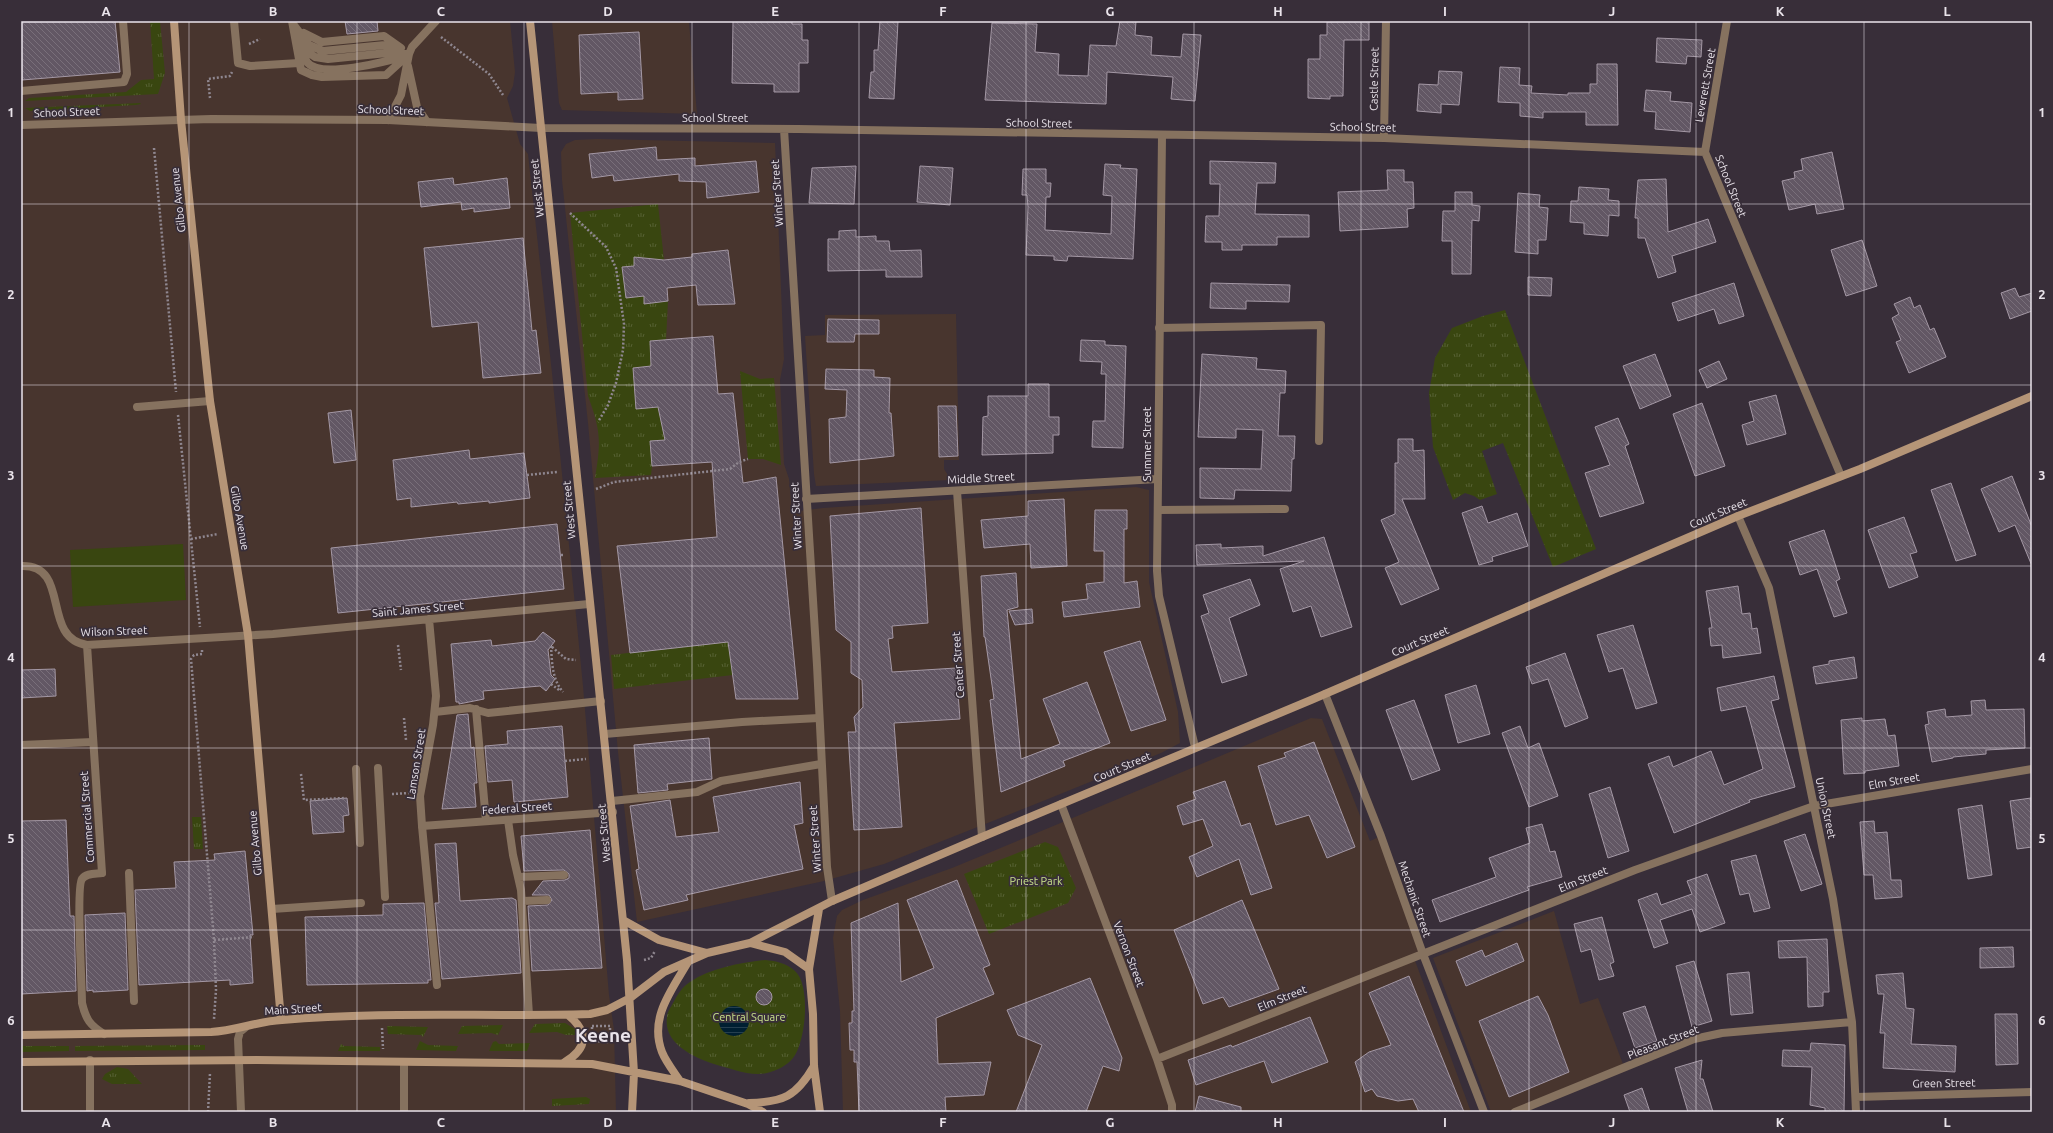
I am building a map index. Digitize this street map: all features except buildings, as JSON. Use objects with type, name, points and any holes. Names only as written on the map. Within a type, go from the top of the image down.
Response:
[{"type":"main road","name":"Gilbo Avenue","points":[[174,21],[181,120],[210,401],[248,635],[282,1020]]},
{"type":"main road","name":"West Street","points":[[530,21],[589,604],[612,801],[630,998]]},
{"type":"main road","name":"Court Street","points":[[819,909],[832,901],[1325,694],[1738,516],[1841,476],[2032,396]]},
{"type":"main road","points":[[632,1112],[634,1073],[630,998],[664,972],[707,953],[750,943],[774,929],[819,909]]},
{"type":"main road","points":[[819,909],[809,969],[813,1014],[814,1066],[820,1112]]},
{"type":"main road","points":[[623,920],[663,942],[707,953]]},
{"type":"main road","points":[[750,943],[785,952],[809,969]]},
{"type":"main road","points":[[680,1081],[662,1054],[658,1037],[658,1025],[663,1003],[688,962]]},
{"type":"main road","name":"Main Street","points":[[21,1035],[224,1032],[282,1020],[381,1016],[590,1014],[607,1010],[630,998]]},
{"type":"main road","points":[[565,1062],[578,1054],[582,1046],[583,1034],[580,1024],[568,1015]]},
{"type":"main road","points":[[21,1062],[90,1060],[565,1062],[592,1064],[680,1081],[748,1104],[763,1112]]},
{"type":"main road","points":[[748,1104],[769,1102],[787,1097],[803,1085],[814,1066]]},
{"type":"street","points":[[21,91],[124,82],[127,74],[123,21]]},
{"type":"street","points":[[234,21],[237,60],[250,66],[298,63]]},
{"type":"street","points":[[388,120],[400,94],[408,57],[412,47],[436,21]]},
{"type":"street","name":"Castle Street","points":[[1384,138],[1386,21]]},
{"type":"street","name":"Leverett Street","points":[[1705,152],[1727,21]]},
{"type":"street","points":[[293,22],[309,53],[314,57],[328,59],[387,53],[408,57]]},
{"type":"street","points":[[293,22],[298,63],[301,70],[312,76],[350,77],[386,75],[408,57]]},
{"type":"street","points":[[293,22],[309,37],[322,42],[384,36],[408,57],[417,107],[427,122]]},
{"type":"street","name":"School Street","points":[[21,125],[181,120],[388,120],[541,128],[784,129],[1162,136],[1384,138],[1705,152],[1841,476]]},
{"type":"street","name":"Winter Street","points":[[784,129],[817,665],[827,867],[832,901]]},
{"type":"street","name":"Summer Street","points":[[1162,136],[1158,479],[1159,596],[1195,748]]},
{"type":"street","points":[[1159,328],[1321,325],[1319,441]]},
{"type":"street","points":[[137,407],[210,401]]},
{"type":"street","name":"Middle Street","points":[[806,499],[1158,479]]},
{"type":"street","name":"Center Street","points":[[957,491],[982,837]]},
{"type":"street","points":[[1158,510],[1285,509]]},
{"type":"street","name":"Union Street","points":[[1738,516],[1769,588],[1833,899],[1852,1022],[1856,1112]]},
{"type":"street","name":"Wilson Street","points":[[21,566],[27,566],[39,570],[48,578],[53,590],[62,629],[68,637],[76,643],[87,645],[209,637]]},
{"type":"street","name":"Saint James Street","points":[[209,637],[248,635],[589,604]]},
{"type":"street","name":"Lamson Street","points":[[429,619],[436,696],[435,712],[420,796],[437,985]]},
{"type":"street","name":"Commercial Street","points":[[87,645],[102,873],[90,874],[82,879],[80,883],[79,902],[82,1003],[85,1016],[93,1026],[104,1034]]},
{"type":"street","name":"Mechanic Street","points":[[1325,694],[1381,836],[1423,954],[1484,1112]]},
{"type":"street","points":[[435,712],[464,708],[476,709],[488,713],[601,702]]},
{"type":"street","points":[[476,709],[486,821]]},
{"type":"street","points":[[605,734],[742,722],[819,718]]},
{"type":"street","points":[[21,745],[93,742]]},
{"type":"street","points":[[612,801],[697,792],[721,781],[821,764]]},
{"type":"street","points":[[378,768],[385,897]]},
{"type":"street","points":[[356,769],[360,843]]},
{"type":"street","name":"Elm Street","points":[[1157,1059],[1635,870],[1814,806],[2032,769]]},
{"type":"street","name":"Vernon Street","points":[[1061,804],[1157,1059],[1172,1104],[1172,1112]]},
{"type":"street","name":"Federal Street","points":[[422,826],[613,812]]},
{"type":"street","points":[[508,820],[513,855],[523,901],[529,1015]]},
{"type":"street","points":[[129,873],[134,1001]]},
{"type":"street","points":[[519,877],[564,875]]},
{"type":"street","points":[[523,901],[547,900]]},
{"type":"street","points":[[272,909],[361,903]]},
{"type":"street","name":"Pleasant Street","points":[[1515,1112],[1694,1039],[1722,1033],[1852,1022]]},
{"type":"street","points":[[241,1112],[238,1039],[240,1032],[246,1027]]},
{"type":"street","points":[[90,1060],[90,1112]]},
{"type":"street","points":[[404,1062],[404,1112]]},
{"type":"street","name":"Green Street","points":[[1856,1097],[2032,1092]]},
{"type":"path","points":[[441,36],[490,74],[503,95]]},
{"type":"path","points":[[210,98],[208,79],[230,76],[237,60]]},
{"type":"path","points":[[154,148],[177,403],[200,621]]},
{"type":"path","points":[[570,213],[606,247],[616,268],[624,324],[623,350],[616,383],[608,405],[598,422]]},
{"type":"path","points":[[596,489],[614,482],[730,469],[739,462],[748,459]]},
{"type":"path","points":[[527,475],[557,472]]},
{"type":"path","points":[[192,539],[232,532]]},
{"type":"path","points":[[398,645],[401,670]]},
{"type":"path","points":[[551,684],[563,692],[558,687],[554,675],[551,646],[566,659],[576,660]]},
{"type":"path","points":[[202,654],[194,655],[191,659],[214,940],[216,1011]]},
{"type":"path","points":[[404,718],[406,740]]},
{"type":"path","points":[[565,761],[586,759]]},
{"type":"path","points":[[301,774],[304,800],[350,797]]},
{"type":"path","points":[[390,795],[411,793]]},
{"type":"path","points":[[214,940],[254,937]]},
{"type":"path","points":[[644,960],[651,958],[656,949]]},
{"type":"path","points":[[651,958],[656,964]]},
{"type":"path","points":[[382,1026],[383,1049]]},
{"type":"path","points":[[592,1026],[610,1026],[610,1042],[592,1041],[592,1026]]},
{"type":"path","points":[[208,1112],[210,1070]]},
{"type":"shaded area","points":[[21,21],[510,21],[515,72],[513,86],[507,98],[520,144],[528,154],[552,373],[583,686],[609,995],[614,1030],[616,1112],[21,1112]]},
{"type":"shaded area","points":[[552,21],[689,22],[697,114],[562,110],[559,103]]},
{"type":"shaded area","points":[[598,139],[775,143],[784,359],[780,380],[784,464],[789,479],[792,512],[823,508],[1136,487],[1149,490],[1149,582],[1178,712],[1180,743],[1161,753],[884,864],[824,881],[637,922],[618,752],[588,423],[562,180],[561,152],[566,144],[575,140]]},
{"type":"shaded area","points":[[956,314],[959,460],[944,460],[944,469],[951,480],[816,486],[805,336],[825,335],[825,315]]},
{"type":"shaded area","points":[[1311,718],[1322,719],[1370,841],[1381,836],[1423,954],[1414,958],[1471,1112],[843,1112],[840,1011],[833,938],[837,916],[842,910],[863,900],[952,868]]},
{"type":"shaded area","points":[[1554,911],[1580,1004],[1598,998],[1623,1064],[1506,1112],[1491,1112],[1433,958]]},
{"type":"green space","points":[[150,21],[160,21],[165,73],[158,94],[25,101],[29,98],[126,92],[141,80],[154,79]]},
{"type":"green space","points":[[141,104],[136,105],[30,111],[25,108]]},
{"type":"green space","points":[[658,204],[664,260],[634,257],[634,266],[622,267],[644,296],[644,303],[668,301],[666,340],[650,341],[651,366],[633,368],[636,409],[658,407],[665,440],[650,441],[652,466],[651,475],[595,478],[599,437],[598,428],[588,396],[570,213]]},
{"type":"green space","points":[[1505,310],[1596,549],[1553,567],[1503,443],[1482,451],[1497,494],[1480,500],[1465,493],[1453,500],[1433,447],[1429,393],[1435,358],[1452,328],[1483,316]]},
{"type":"green space","points":[[740,371],[760,379],[774,378],[781,465],[763,459],[748,459]]},
{"type":"green space","points":[[183,544],[186,600],[73,607],[70,550]]},
{"type":"green space","points":[[728,641],[733,675],[614,689],[611,655]]},
{"type":"green space","points":[[192,817],[201,817],[203,849],[194,849]]},
{"type":"green space","name":"Priest Park","points":[[1045,842],[1058,847],[1076,888],[1068,903],[989,934],[964,874]]},
{"type":"green space","name":"Central Square","points":[[765,960],[781,963],[792,968],[800,978],[803,988],[805,1000],[804,1027],[801,1040],[791,1061],[770,1072],[754,1074],[733,1070],[714,1064],[681,1048],[670,1034],[667,1026],[667,1015],[680,991],[690,982],[707,973],[736,965]]},
{"type":"green space","points":[[565,1023],[575,1029],[576,1035],[566,1035],[557,1032],[529,1033],[535,1024]]},
{"type":"green space","points":[[503,1025],[498,1035],[491,1033],[458,1034],[462,1026]]},
{"type":"green space","points":[[387,1026],[428,1027],[423,1037],[421,1035],[388,1034]]},
{"type":"green space","points":[[420,1041],[428,1045],[458,1046],[456,1051],[416,1050]]},
{"type":"green space","points":[[496,1041],[499,1044],[530,1043],[527,1051],[489,1051],[493,1042]]},
{"type":"green space","points":[[341,1044],[344,1046],[380,1047],[380,1051],[338,1051]]},
{"type":"green space","points":[[205,1045],[205,1050],[75,1051],[75,1046]]},
{"type":"green space","points":[[21,1046],[69,1046],[69,1051],[21,1052]]},
{"type":"green space","points":[[117,1067],[128,1069],[142,1084],[112,1084],[102,1079],[105,1074]]},
{"type":"green space","points":[[586,1097],[590,1099],[589,1104],[552,1106],[552,1099]]},
{"type":"water","points":[[734,1006],[745,1010],[749,1021],[745,1032],[734,1036],[723,1032],[719,1021],[723,1010]]},
{"type":"district","name":"Keene","points":[[603,1035]]}]
